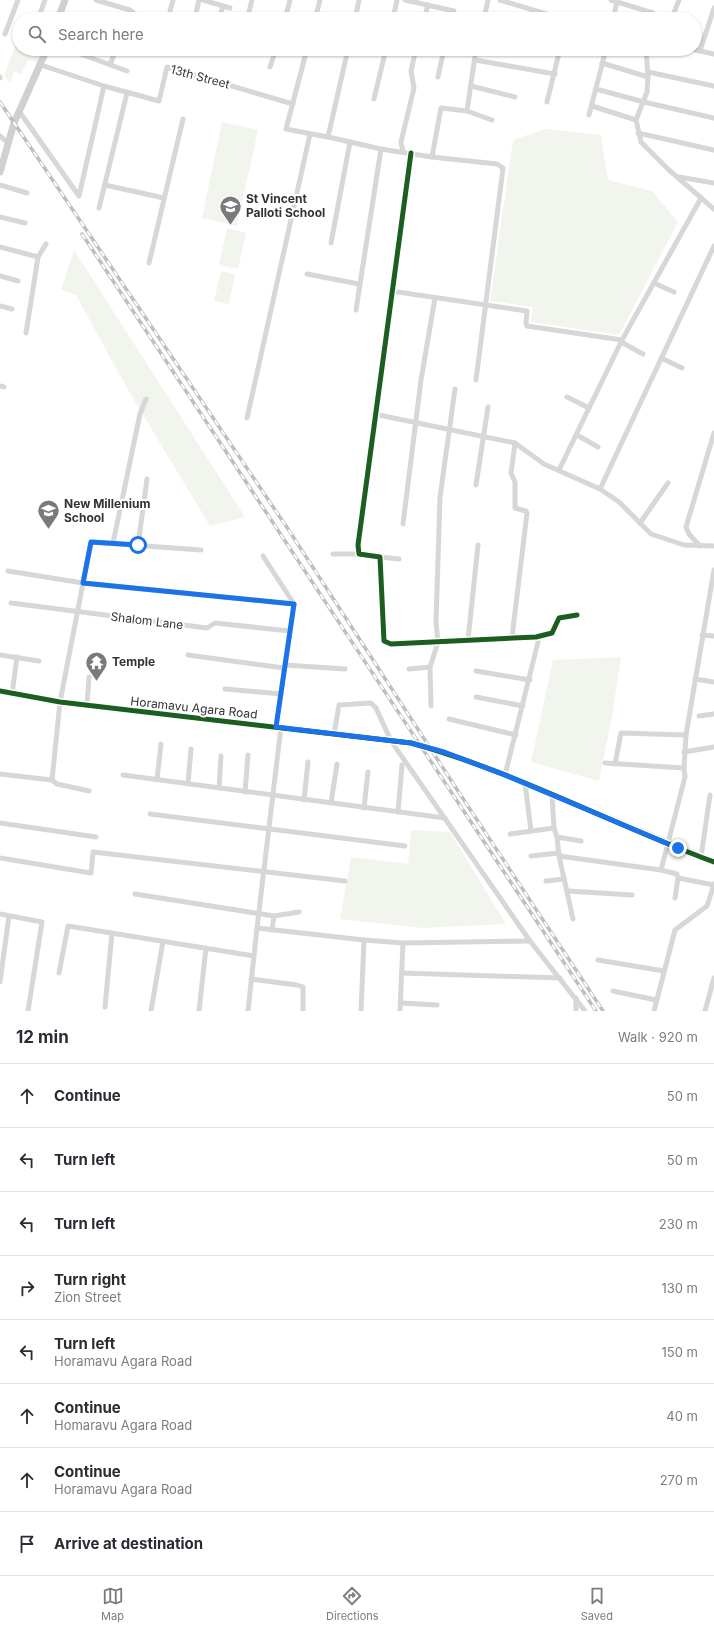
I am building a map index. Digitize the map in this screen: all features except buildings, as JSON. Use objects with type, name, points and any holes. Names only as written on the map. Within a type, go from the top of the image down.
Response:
[{"type":"street","points":[[13,12],[18,0]]},
{"type":"street","points":[[41,12],[45,0]]},
{"type":"street","points":[[61,12],[65,0]]},
{"type":"street","points":[[96,0],[132,12]]},
{"type":"street","points":[[170,11],[173,0]]},
{"type":"street","points":[[197,12],[200,0]]},
{"type":"street","points":[[203,0],[230,8]]},
{"type":"street","points":[[249,12],[252,0]]},
{"type":"street","points":[[287,12],[290,0]]},
{"type":"street","points":[[317,12],[320,0]]},
{"type":"street","points":[[356,12],[359,0]]},
{"type":"street","points":[[394,12],[397,0]]},
{"type":"street","points":[[406,0],[454,12]]},
{"type":"street","points":[[485,12],[488,0]]},
{"type":"street","points":[[500,0],[540,12]]},
{"type":"street","points":[[611,0],[650,12]]},
{"type":"street","points":[[675,12],[679,0]]},
{"type":"street","points":[[615,12],[617,2]]},
{"type":"street","points":[[426,12],[428,5]]},
{"type":"street","points":[[221,12],[223,6]]},
{"type":"street","points":[[702,46],[712,22],[714,8]]},
{"type":"street","points":[[5,34],[12,16]]},
{"type":"street","points":[[702,51],[714,54]]},
{"type":"street","points":[[0,172],[2,159],[14,123],[44,56]]},
{"type":"street","points":[[86,56],[127,71]]},
{"type":"street","points":[[110,65],[113,56]]},
{"type":"street","points":[[270,67],[274,56]]},
{"type":"street","points":[[305,56],[286,129],[328,137],[381,150],[497,164],[503,168],[504,175],[484,305],[476,380]]},
{"type":"street","points":[[328,137],[346,56]]},
{"type":"street","points":[[374,99],[384,56]]},
{"type":"street","points":[[403,152],[401,142],[414,88],[411,72],[414,56]]},
{"type":"street","points":[[438,77],[442,56]]},
{"type":"street","points":[[467,111],[475,56]]},
{"type":"street","points":[[547,102],[559,56]]},
{"type":"street","points":[[589,115],[604,56]]},
{"type":"street","points":[[647,56],[648,74],[644,102],[636,120],[641,142],[714,209]]},
{"type":"street","points":[[475,60],[555,74]]},
{"type":"street","points":[[602,63],[648,74],[714,86]]},
{"type":"street","name":"13th Street","points":[[41,65],[104,86],[159,101],[167,67],[292,104]]},
{"type":"street","points":[[19,110],[79,196],[104,86]]},
{"type":"street","points":[[471,86],[515,98]]},
{"type":"street","points":[[596,89],[714,118]]},
{"type":"street","points":[[99,208],[127,93]]},
{"type":"street","points":[[592,106],[636,120]]},
{"type":"street","points":[[432,157],[441,108],[467,111],[492,120]]},
{"type":"street","points":[[149,263],[182,119]]},
{"type":"street","points":[[638,133],[714,150]]},
{"type":"street","points":[[246,418],[310,134]]},
{"type":"street","points":[[0,136],[8,143]]},
{"type":"street","points":[[331,243],[350,142]]},
{"type":"street","points":[[356,310],[381,150]]},
{"type":"street","points":[[359,554],[358,545],[374,414],[411,153]]},
{"type":"street","points":[[678,176],[714,183]]},
{"type":"street","points":[[0,185],[27,194]]},
{"type":"street","points":[[105,185],[164,198]]},
{"type":"street","points":[[559,470],[622,341],[701,198]]},
{"type":"street","points":[[0,218],[25,223]]},
{"type":"street","points":[[26,332],[38,257],[46,244]]},
{"type":"street","points":[[600,489],[714,246]]},
{"type":"street","points":[[0,247],[38,257]]},
{"type":"street","points":[[307,274],[360,284]]},
{"type":"street","points":[[0,276],[18,281]]},
{"type":"street","points":[[654,283],[674,292]]},
{"type":"street","points":[[391,291],[527,312],[527,326],[622,341],[643,354]]},
{"type":"street","points":[[403,524],[415,422],[435,298]]},
{"type":"street","points":[[0,306],[12,309]]},
{"type":"street","points":[[661,358],[682,368]]},
{"type":"street","points":[[431,706],[430,667],[438,642],[436,622],[440,497],[455,389]]},
{"type":"street","points":[[567,397],[589,408]]},
{"type":"street","points":[[113,543],[140,414],[146,399]]},
{"type":"street","points":[[476,485],[482,436],[488,407]]},
{"type":"street","points":[[374,414],[515,443],[544,464],[600,489],[619,502],[651,534],[684,545],[714,546]]},
{"type":"street","points":[[700,546],[689,534],[686,527],[714,434]]},
{"type":"street","points":[[576,435],[598,447]]},
{"type":"street","points":[[512,637],[527,514],[526,511],[514,508],[515,482],[511,473],[515,443]]},
{"type":"street","points":[[708,457],[714,458]]},
{"type":"street","points":[[138,545],[148,479]]},
{"type":"street","points":[[640,524],[668,483]]},
{"type":"street","points":[[52,780],[60,702],[91,542],[201,550]]},
{"type":"street","points":[[468,640],[478,545]]},
{"type":"street","points":[[333,554],[359,554],[399,559]]},
{"type":"street","points":[[248,1011],[273,795],[281,694],[294,604],[263,556]]},
{"type":"street","points":[[380,557],[384,641],[391,644],[536,637],[552,633],[559,618],[577,614]]},
{"type":"street","points":[[8,571],[83,583],[294,604]]},
{"type":"street","points":[[661,870],[686,777],[684,768],[684,752],[686,735],[702,635],[711,606],[714,574]]},
{"type":"street","name":"Shalom Lane","points":[[11,603],[78,613],[207,628],[215,622],[290,631]]},
{"type":"street","points":[[702,635],[714,636]]},
{"type":"street","points":[[536,637],[538,642],[530,680],[505,775],[714,862]]},
{"type":"street","points":[[0,654],[40,661]]},
{"type":"street","points":[[188,655],[285,667],[345,669]]},
{"type":"street","points":[[12,694],[17,657]]},
{"type":"street","points":[[409,669],[430,667]]},
{"type":"street","points":[[476,671],[530,680]]},
{"type":"street","points":[[87,705],[89,677]]},
{"type":"street","points":[[695,679],[714,682]]},
{"type":"street","points":[[225,688],[281,694]]},
{"type":"street","name":"Horamavu Agara Road","points":[[0,691],[60,702],[411,743],[444,752],[505,775]]},
{"type":"street","points":[[476,697],[523,706]]},
{"type":"street","points":[[334,734],[339,704],[365,702],[371,703],[376,708],[391,741],[530,941],[576,997],[585,1011]]},
{"type":"street","points":[[699,716],[714,714]]},
{"type":"street","points":[[449,719],[516,735]]},
{"type":"street","points":[[616,764],[621,733],[686,735]]},
{"type":"street","points":[[157,780],[161,744]]},
{"type":"street","points":[[684,752],[714,747]]},
{"type":"street","points":[[188,784],[191,749]]},
{"type":"street","points":[[245,792],[248,755]]},
{"type":"street","points":[[218,788],[221,756]]},
{"type":"street","points":[[304,800],[308,762]]},
{"type":"street","points":[[604,763],[684,768]]},
{"type":"street","points":[[331,803],[338,764]]},
{"type":"street","points":[[398,812],[402,765]]},
{"type":"street","points":[[364,808],[368,772]]},
{"type":"street","points":[[0,774],[52,780],[57,784],[89,791]]},
{"type":"street","points":[[123,776],[445,818]]},
{"type":"street","points":[[525,783],[530,831]]},
{"type":"street","points":[[552,795],[554,828],[573,919]]},
{"type":"street","points":[[701,857],[710,795]]},
{"type":"street","points":[[150,814],[405,846]]},
{"type":"street","points":[[0,823],[96,837]]},
{"type":"street","points":[[510,834],[554,828]]},
{"type":"street","points":[[557,837],[581,841]]},
{"type":"street","points":[[0,858],[91,873],[93,852],[345,881]]},
{"type":"street","points":[[531,856],[559,854],[661,870],[677,874],[678,878],[675,898]]},
{"type":"street","points":[[654,1011],[675,930],[707,906],[714,885],[678,878]]},
{"type":"street","points":[[546,881],[564,879]]},
{"type":"street","points":[[568,891],[632,895]]},
{"type":"street","points":[[135,894],[274,916],[299,912]]},
{"type":"street","points":[[0,914],[42,922],[28,1011]]},
{"type":"street","points":[[0,982],[9,916]]},
{"type":"street","points":[[272,930],[274,916]]},
{"type":"street","points":[[59,974],[68,926],[254,956]]},
{"type":"street","points":[[257,928],[403,943],[530,941]]},
{"type":"street","points":[[105,1007],[112,933]]},
{"type":"street","points":[[361,1011],[364,940]]},
{"type":"street","points":[[151,1011],[163,941]]},
{"type":"street","points":[[400,1011],[403,943]]},
{"type":"street","points":[[199,1011],[206,948]]},
{"type":"street","points":[[598,960],[664,971]]},
{"type":"street","points":[[402,973],[560,978]]},
{"type":"street","points":[[705,1011],[714,978]]},
{"type":"street","points":[[251,979],[303,987],[303,1011]]},
{"type":"street","points":[[613,991],[656,1000]]},
{"type":"street","points":[[576,997],[576,1011]]},
{"type":"street","points":[[401,1003],[437,1005]]},
{"type":"shaded area","points":[[12,54],[12,56],[40,56],[38,63],[28,60],[21,74],[14,72],[10,83],[4,75]]},
{"type":"shaded area","points":[[222,122],[258,130],[237,226],[202,218]]},
{"type":"shaded area","points":[[545,129],[601,135],[608,180],[652,191],[678,222],[619,335],[531,322],[533,307],[490,301],[513,140]]},
{"type":"shaded area","points":[[227,228],[246,233],[238,269],[219,265]]},
{"type":"shaded area","points":[[74,250],[245,517],[210,526],[127,388],[76,295],[61,290]]},
{"type":"shaded area","points":[[221,271],[235,274],[229,304],[214,301]]},
{"type":"shaded area","points":[[621,657],[612,716],[599,781],[531,762],[553,660]]},
{"type":"shaded area","points":[[411,830],[450,832],[506,924],[423,928],[340,919],[351,857],[408,864]]},
{"type":"railway","points":[[0,102],[288,529],[603,1011]]},
{"type":"railway","points":[[82,234],[596,1011]]},
{"type":"cycle path","points":[[411,153],[358,545],[359,554],[380,557],[384,641],[391,644],[536,637],[552,633],[559,618],[577,615]]},
{"type":"cycle path","points":[[0,691],[60,702],[411,743],[488,768],[714,862]]},
{"type":"place","name":"St Vincent Palloti School","points":[[231,226]]},
{"type":"place","name":"New Millenium School","points":[[48,530]]},
{"type":"place","name":"Temple","points":[[96,682]]},
{"type":"route","points":[[138,545],[91,542],[83,583],[294,604],[276,727],[411,743],[444,752],[571,802],[678,848]]}]
